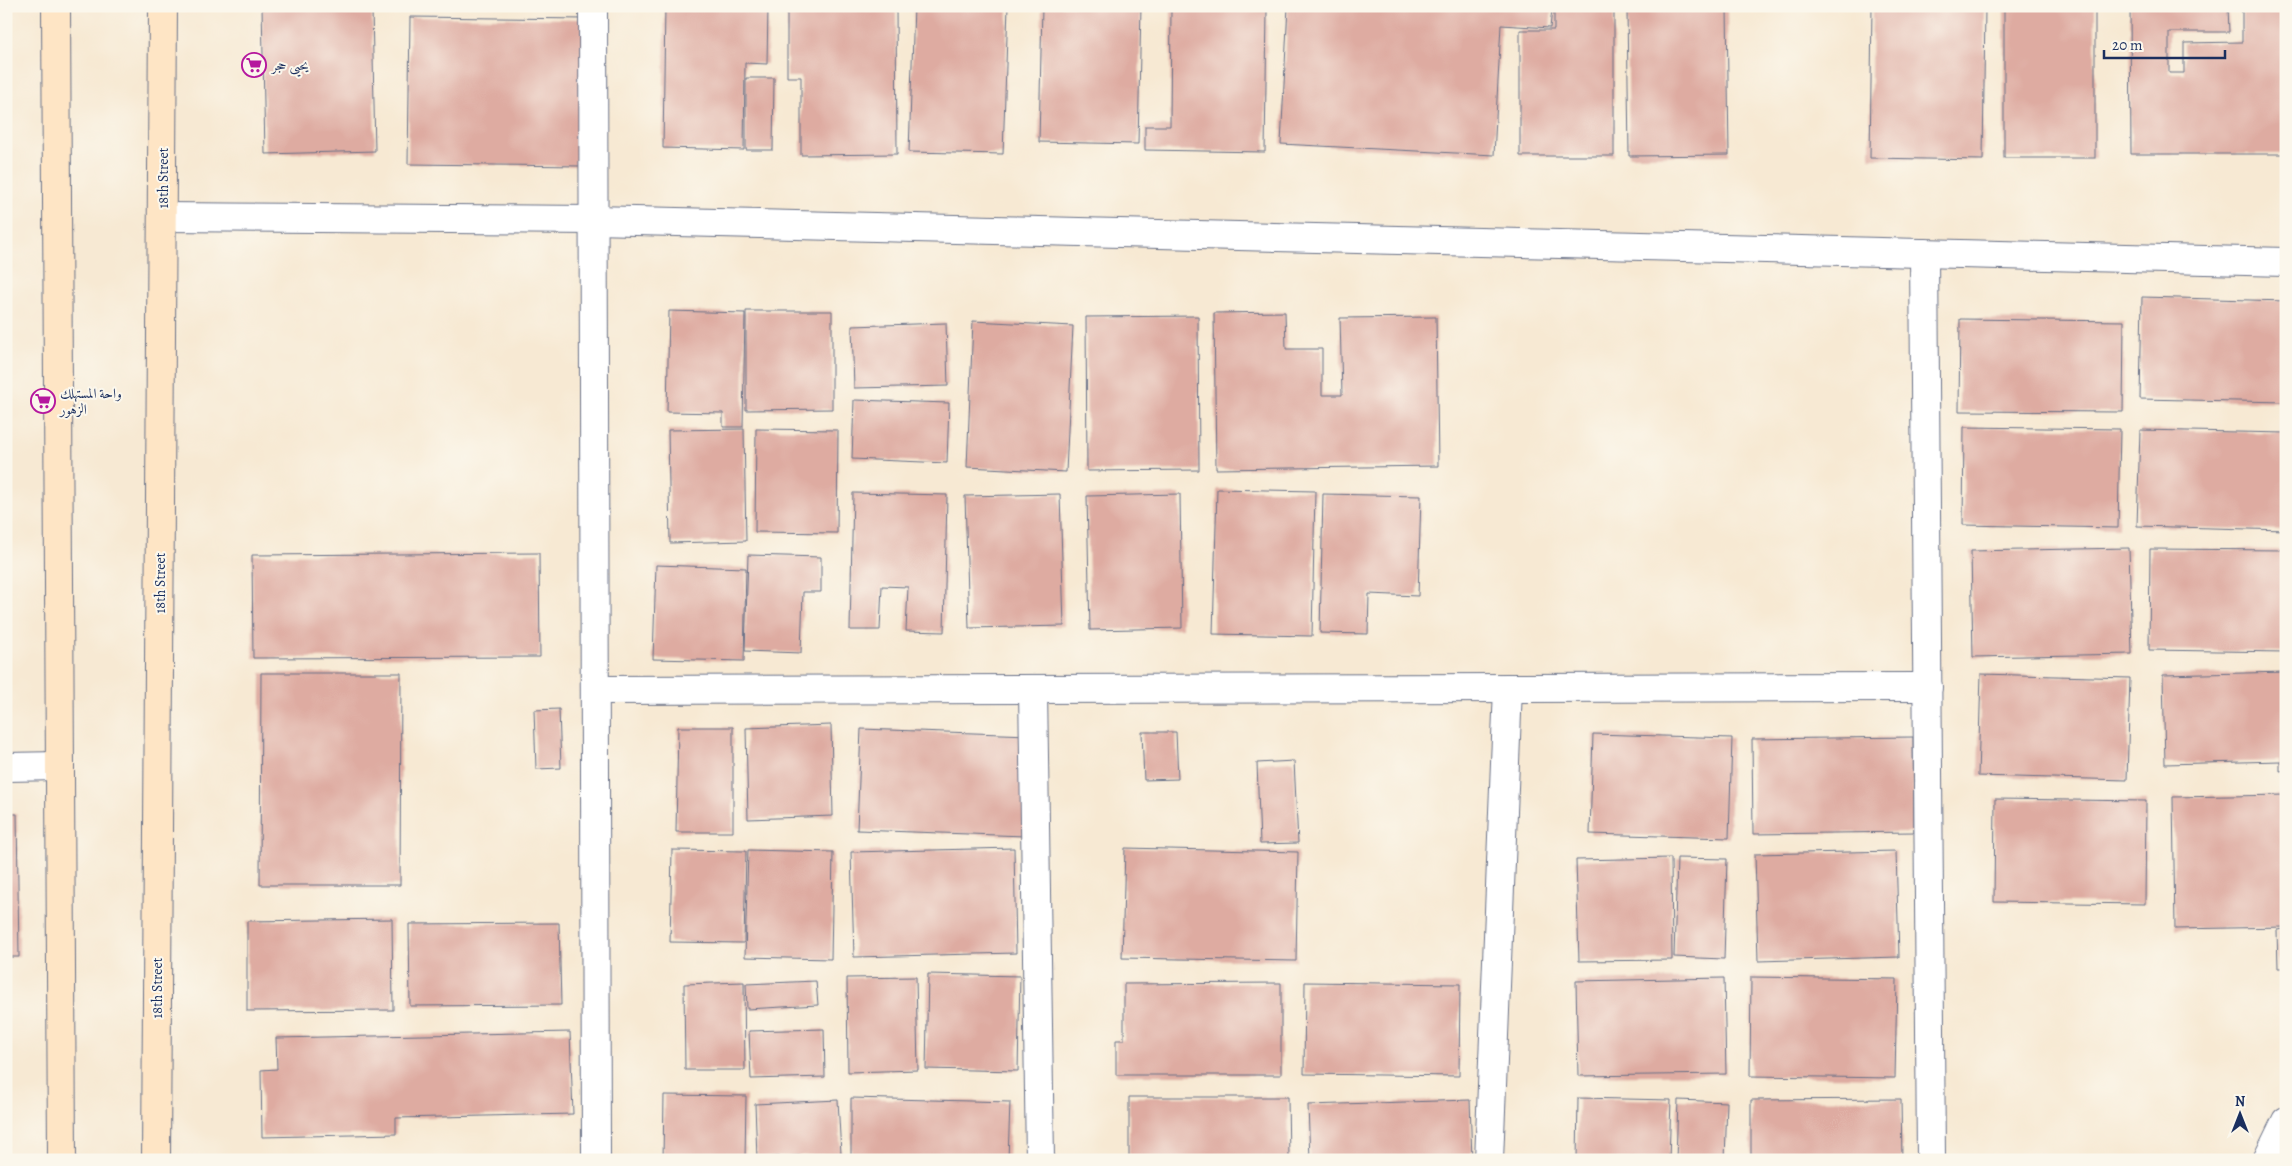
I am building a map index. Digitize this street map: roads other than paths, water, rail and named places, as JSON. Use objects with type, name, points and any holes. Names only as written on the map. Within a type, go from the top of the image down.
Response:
[{"type":"street","points":[[56,6],[62,1160]]},
{"type":"street","name":"18th Street","points":[[156,1160],[163,6]]},
{"type":"street","points":[[593,6],[596,1160]]},
{"type":"street","points":[[163,217],[594,220],[2286,262]]},
{"type":"street","points":[[1924,253],[1931,1160]]},
{"type":"street","points":[[595,690],[1928,687]]},
{"type":"street","points":[[1489,1160],[1508,688]]},
{"type":"street","points":[[1032,689],[1040,1160]]},
{"type":"street","points":[[6,767],[60,766]]},
{"type":"street","points":[[2267,1160],[2286,1121]]},
{"type":"place","name":"يحيى حجر","points":[[254,65]]},
{"type":"place","name":"واحة المستهلك الزهور","points":[[43,401]]}]
